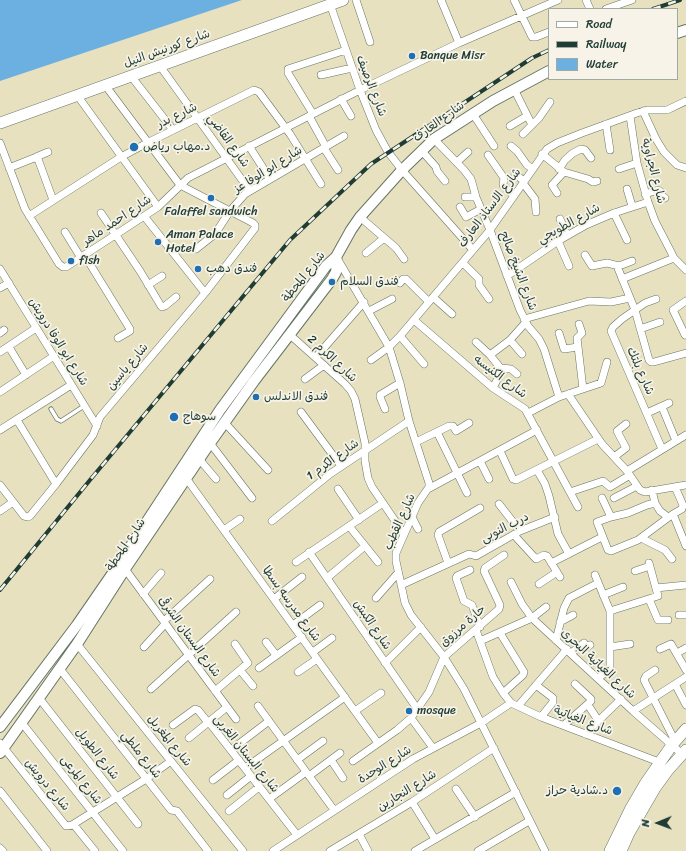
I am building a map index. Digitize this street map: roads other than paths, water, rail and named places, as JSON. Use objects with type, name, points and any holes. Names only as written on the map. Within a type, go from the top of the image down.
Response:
[{"type":"main road","name":"شارع كورنيش النيل","points":[[0,115],[325,2],[343,0]]},
{"type":"main road","name":"شارع كورنيش النيل","points":[[0,123],[160,66],[325,2]]},
{"type":"main road","points":[[610,851],[631,808],[659,762],[686,729]]},
{"type":"main road","points":[[621,851],[629,833],[655,788],[684,752]]},
{"type":"street","points":[[356,0],[370,42]]},
{"type":"street","points":[[441,0],[459,43]]},
{"type":"street","points":[[514,0],[532,37],[536,38],[548,32]]},
{"type":"street","name":"شارع احمد ماهر","points":[[29,216],[61,266],[69,266],[158,207],[188,178],[341,99],[459,43],[558,0]]},
{"type":"street","points":[[609,8],[632,0]]},
{"type":"street","name":"شارع الرصيف","points":[[325,2],[346,50],[376,130],[388,152],[402,170],[473,250]]},
{"type":"street","points":[[338,170],[325,147],[311,115],[288,73],[288,69],[346,50]]},
{"type":"street","name":"شارع القاضي","points":[[160,66],[250,191]]},
{"type":"street","points":[[321,75],[352,68]]},
{"type":"street","name":"شارع العارف","points":[[336,257],[351,230],[360,218],[421,150],[434,139],[473,114],[514,89],[548,72]]},
{"type":"street","points":[[131,76],[173,130]]},
{"type":"street","points":[[105,85],[180,185],[230,210]]},
{"type":"street","points":[[514,89],[532,126]]},
{"type":"street","name":"شارع بدر","points":[[29,216],[121,157],[251,91],[256,90],[284,128]]},
{"type":"street","points":[[77,95],[158,207]]},
{"type":"street","points":[[341,99],[351,116]]},
{"type":"street","name":"شارع الاستاذ العارف","points":[[371,360],[389,347],[400,336],[490,230],[542,154],[547,149],[558,143],[606,124],[643,111],[667,110],[686,101]]},
{"type":"street","points":[[523,134],[532,126],[550,102]]},
{"type":"street","points":[[643,111],[664,152],[676,166],[686,168]]},
{"type":"street","points":[[473,114],[494,146]]},
{"type":"street","points":[[510,126],[527,116]]},
{"type":"street","name":"شارع الجراوية","points":[[630,116],[637,163],[645,194],[655,221],[674,258],[683,263],[686,270]]},
{"type":"street","points":[[606,124],[610,150]]},
{"type":"street","points":[[284,128],[321,184]]},
{"type":"street","name":"شارع ابو الوفا عز","points":[[196,248],[215,234],[230,210],[240,198],[344,136]]},
{"type":"street","name":"شارع الشيخ صالح","points":[[434,139],[457,162],[471,179],[476,196],[525,320],[542,344],[559,398]]},
{"type":"street","points":[[0,143],[29,216]]},
{"type":"street","points":[[250,146],[270,179]]},
{"type":"street","points":[[511,146],[517,151],[527,165],[533,169]]},
{"type":"street","points":[[557,193],[552,185],[562,170],[565,160],[573,153],[581,149],[585,150],[591,158]]},
{"type":"street","points":[[421,150],[436,167],[437,171],[445,181]]},
{"type":"street","points":[[9,168],[48,152]]},
{"type":"street","points":[[457,162],[468,152]]},
{"type":"street","points":[[542,154],[562,170],[588,179],[592,182],[596,181]]},
{"type":"street","points":[[488,155],[504,178],[503,185],[514,196]]},
{"type":"street","points":[[36,158],[39,160],[53,200]]},
{"type":"street","points":[[619,169],[637,163]]},
{"type":"street","points":[[514,174],[523,182],[535,199],[536,212]]},
{"type":"street","points":[[627,188],[632,206]]},
{"type":"street","points":[[645,194],[658,190],[665,198]]},
{"type":"street","points":[[465,197],[476,196]]},
{"type":"street","name":"شارع الطوبجي","points":[[507,276],[558,241],[586,225],[614,212],[648,202]]},
{"type":"street","points":[[460,208],[466,217],[481,209]]},
{"type":"street","name":"شارع ياسين","points":[[13,502],[24,516],[30,516],[93,435],[100,417],[205,293],[254,232],[255,225],[253,223],[230,210]]},
{"type":"street","points":[[614,212],[627,240]]},
{"type":"street","points":[[102,213],[162,307],[176,297]]},
{"type":"street","points":[[144,216],[205,293]]},
{"type":"street","points":[[360,218],[396,248],[404,259]]},
{"type":"street","points":[[560,219],[567,236]]},
{"type":"street","points":[[65,232],[130,329],[130,331],[118,338]]},
{"type":"street","points":[[366,253],[384,238]]},
{"type":"street","points":[[558,241],[569,266]]},
{"type":"street","points":[[585,255],[592,266],[604,263],[622,266],[632,261]]},
{"type":"street","name":"شارع القطب","points":[[336,257],[364,302],[389,347],[400,383],[409,421],[429,483],[428,489],[420,499],[396,553],[398,573],[408,609],[444,657],[464,689],[544,849]]},
{"type":"street","name":"شارع المحطة","points":[[1,748],[22,723],[60,669],[210,443],[254,381],[332,279],[336,272],[336,257]]},
{"type":"street","name":"شارع المحطة","points":[[0,727],[77,625],[220,410],[326,266],[336,257]]},
{"type":"street","points":[[622,279],[674,258]]},
{"type":"street","points":[[463,262],[479,279],[479,285],[489,299]]},
{"type":"street","points":[[617,266],[630,298],[649,360],[651,362],[686,354]]},
{"type":"street","name":"شارع ابو الوفا درويش","points":[[0,269],[97,426]]},
{"type":"street","points":[[148,285],[162,276]]},
{"type":"street","points":[[400,282],[403,279],[406,279],[431,300],[452,314]]},
{"type":"street","points":[[0,288],[9,283]]},
{"type":"street","points":[[490,355],[510,340],[525,320],[589,301],[611,302],[630,298]]},
{"type":"street","points":[[369,311],[392,299]]},
{"type":"street","points":[[634,310],[645,303],[656,299]]},
{"type":"street","points":[[685,335],[673,310],[686,301]]},
{"type":"street","points":[[316,357],[364,302]]},
{"type":"street","name":"شارع بلتك","points":[[634,310],[617,324],[611,332],[662,449]]},
{"type":"street","name":"شارع الكنيسه","points":[[414,320],[493,388],[525,409],[578,507]]},
{"type":"street","points":[[640,329],[660,322]]},
{"type":"street","points":[[579,324],[582,333],[577,337],[583,389]]},
{"type":"street","points":[[0,352],[36,328]]},
{"type":"street","points":[[559,333],[564,349],[578,347]]},
{"type":"street","name":"شارع الكرم 2","points":[[289,334],[345,384],[355,399],[365,443],[365,470],[383,503],[404,534]]},
{"type":"street","points":[[400,336],[424,364]]},
{"type":"street","points":[[510,340],[522,354]]},
{"type":"street","points":[[476,342],[501,368],[511,369],[517,374]]},
{"type":"street","points":[[9,347],[26,375]]},
{"type":"street","points":[[1,390],[54,356]]},
{"type":"street","points":[[528,413],[568,394],[601,383],[607,362]]},
{"type":"street","points":[[305,379],[324,365]]},
{"type":"street","points":[[493,388],[501,372],[501,368]]},
{"type":"street","points":[[384,409],[380,395],[400,383]]},
{"type":"street","points":[[0,430],[71,385]]},
{"type":"street","points":[[568,394],[598,438],[629,473],[642,491],[686,486]]},
{"type":"street","points":[[646,413],[665,405],[676,441]]},
{"type":"street","points":[[301,412],[341,466]]},
{"type":"street","points":[[17,420],[56,484]]},
{"type":"street","name":"شارع الكرم 1","points":[[272,521],[341,466],[409,421]]},
{"type":"street","points":[[225,423],[268,470]]},
{"type":"street","points":[[416,442],[451,425],[455,430],[458,430],[469,423]]},
{"type":"street","points":[[614,457],[626,448],[617,431],[626,424]]},
{"type":"street","points":[[428,489],[537,430]]},
{"type":"street","points":[[437,432],[466,493]]},
{"type":"street","points":[[570,492],[603,481],[610,487],[662,449],[686,435]]},
{"type":"street","points":[[500,451],[514,480],[537,470],[598,438]]},
{"type":"street","points":[[210,443],[252,498]]},
{"type":"street","points":[[199,459],[216,479]]},
{"type":"street","points":[[480,461],[489,479]]},
{"type":"street","points":[[537,470],[545,484],[555,517],[558,534],[569,554]]},
{"type":"street","name":"شارع مدرسه بسطا","points":[[186,478],[378,743]]},
{"type":"street","points":[[0,485],[13,502],[0,510]]},
{"type":"street","points":[[614,498],[637,486]]},
{"type":"street","points":[[655,503],[628,513],[611,516],[597,522],[602,537],[610,551],[641,538],[671,515],[682,509],[683,507],[675,487]]},
{"type":"street","points":[[338,489],[359,520]]},
{"type":"street","points":[[652,490],[655,503],[660,511],[671,515],[686,546]]},
{"type":"street","points":[[602,498],[611,516]]},
{"type":"street","points":[[296,562],[383,503]]},
{"type":"street","points":[[499,504],[517,533],[536,559],[546,555],[559,575],[539,584]]},
{"type":"street","points":[[448,564],[438,535],[439,532],[480,508]]},
{"type":"street","points":[[412,517],[418,529]]},
{"type":"street","name":"درب النوبى","points":[[401,585],[469,554],[476,556],[517,533],[555,517]]},
{"type":"street","points":[[224,530],[240,518]]},
{"type":"street","points":[[349,526],[378,562]]},
{"type":"street","points":[[551,563],[602,537]]},
{"type":"street","points":[[641,538],[665,550],[672,559]]},
{"type":"street","points":[[327,578],[365,546]]},
{"type":"street","name":"شارع الكبش","points":[[309,552],[418,710]]},
{"type":"street","name":"حارة مرزوق","points":[[444,657],[501,607],[484,569],[504,555]]},
{"type":"street","points":[[610,611],[658,596],[650,564],[635,571]]},
{"type":"street","name":"شارع البستان الشرقى","points":[[125,569],[236,719]]},
{"type":"street","name":"شارع الغياتية","points":[[470,570],[457,576],[456,578],[464,601],[472,605],[480,641],[493,677],[503,694],[515,704],[541,717],[659,762]]},
{"type":"street","points":[[144,594],[161,573]]},
{"type":"street","points":[[376,598],[398,573]]},
{"type":"street","points":[[595,575],[610,611],[609,670],[598,678]]},
{"type":"street","points":[[274,598],[302,577]]},
{"type":"street","points":[[144,647],[165,622],[210,579]]},
{"type":"street","name":"شارع الغياتية البحرى","points":[[511,582],[522,604],[532,618],[633,711],[684,752]]},
{"type":"street","points":[[556,640],[564,608],[569,598],[598,582]]},
{"type":"street","points":[[656,588],[686,585]]},
{"type":"street","points":[[603,595],[623,586]]},
{"type":"street","points":[[649,599],[658,620],[668,620]]},
{"type":"street","points":[[293,625],[320,605]]},
{"type":"street","points":[[480,641],[532,618],[546,607]]},
{"type":"street","points":[[151,689],[236,612]]},
{"type":"street","points":[[560,622],[573,615]]},
{"type":"street","points":[[385,663],[421,627]]},
{"type":"street","points":[[500,632],[524,672],[523,675],[503,694]]},
{"type":"street","points":[[259,668],[302,637]]},
{"type":"street","points":[[313,652],[332,638]]},
{"type":"street","points":[[266,642],[276,655]]},
{"type":"street","points":[[569,651],[584,643],[587,647],[590,645]]},
{"type":"street","name":"شارع المغربل","points":[[77,644],[243,851]]},
{"type":"street","points":[[215,691],[248,662],[234,644]]},
{"type":"street","points":[[610,647],[630,644]]},
{"type":"street","points":[[660,649],[671,644],[686,670]]},
{"type":"street","points":[[677,653],[686,648]]},
{"type":"street","name":"شارع الوحدة","points":[[273,851],[393,771],[515,704],[569,651]]},
{"type":"street","points":[[353,761],[411,718],[418,710],[429,692],[444,657]]},
{"type":"street","points":[[298,672],[317,659]]},
{"type":"street","points":[[84,666],[90,661]]},
{"type":"street","name":"شارع ملطي","points":[[60,669],[171,810],[177,811],[208,851]]},
{"type":"street","points":[[240,670],[253,686]]},
{"type":"street","points":[[654,670],[644,679],[673,743]]},
{"type":"street","points":[[633,711],[686,677]]},
{"type":"street","points":[[564,725],[591,701],[591,699],[575,684]]},
{"type":"street","points":[[675,684],[686,705]]},
{"type":"street","points":[[536,685],[553,698],[553,702],[541,717]]},
{"type":"street","points":[[355,710],[381,693]]},
{"type":"street","points":[[245,768],[345,697]]},
{"type":"street","name":"شارع الطويل","points":[[39,698],[138,824]]},
{"type":"street","points":[[585,734],[621,699]]},
{"type":"street","points":[[588,705],[598,720]]},
{"type":"street","points":[[258,706],[334,810]]},
{"type":"street","points":[[189,738],[227,707]]},
{"type":"street","name":"شارع البستان الغربى","points":[[173,725],[195,709],[198,710],[239,760],[296,835]]},
{"type":"street","points":[[411,718],[433,748]]},
{"type":"street","points":[[231,750],[269,721]]},
{"type":"street","name":"شارع المرعى","points":[[22,723],[123,851]]},
{"type":"street","points":[[297,760],[323,741]]},
{"type":"street","name":"شارع درويش","points":[[1,748],[66,826],[72,824],[95,851]]},
{"type":"street","name":"شارع النجارين","points":[[330,851],[412,802],[494,748]]},
{"type":"street","points":[[269,799],[340,753]]},
{"type":"street","points":[[213,780],[239,760]]},
{"type":"street","points":[[331,760],[343,778]]},
{"type":"street","points":[[72,824],[146,779],[171,761]]},
{"type":"street","points":[[227,794],[251,776]]},
{"type":"street","points":[[229,811],[259,787]]},
{"type":"street","points":[[456,789],[474,817]]},
{"type":"street","points":[[0,791],[47,851]]},
{"type":"street","points":[[415,851],[516,792]]},
{"type":"street","points":[[412,802],[435,839]]},
{"type":"street","points":[[478,851],[530,821]]},
{"type":"street","points":[[359,834],[368,851]]},
{"type":"street","points":[[0,848],[3,851]]},
{"type":"street","points":[[535,851],[544,849]]},
{"type":"lane","points":[[51,409],[57,419],[61,421],[84,406]]},
{"type":"water","points":[[0,0],[242,0],[0,81]]},
{"type":"railway","points":[[656,8],[680,0]]},
{"type":"railway","points":[[0,590],[290,240],[371,164],[532,58],[548,50]]},
{"type":"place","name":"Banque Misr","points":[[412,56]]},
{"type":"place","name":"د.مهاب رياض","points":[[134,147]]},
{"type":"place","name":"Falaffel sandwich","points":[[211,198]]},
{"type":"place","name":"Aman Palace Hotel","points":[[158,242]]},
{"type":"place","name":"fish","points":[[71,261]]},
{"type":"place","name":"فندق دهب","points":[[198,269]]},
{"type":"place","name":"فندق السلام","points":[[332,282]]},
{"type":"place","name":"فندق الاندلس","points":[[256,397]]},
{"type":"place","name":"سوهاج","points":[[174,417]]},
{"type":"place","name":"mosque","points":[[409,711]]},
{"type":"place","name":"د.شادية حراز","points":[[617,791]]}]
